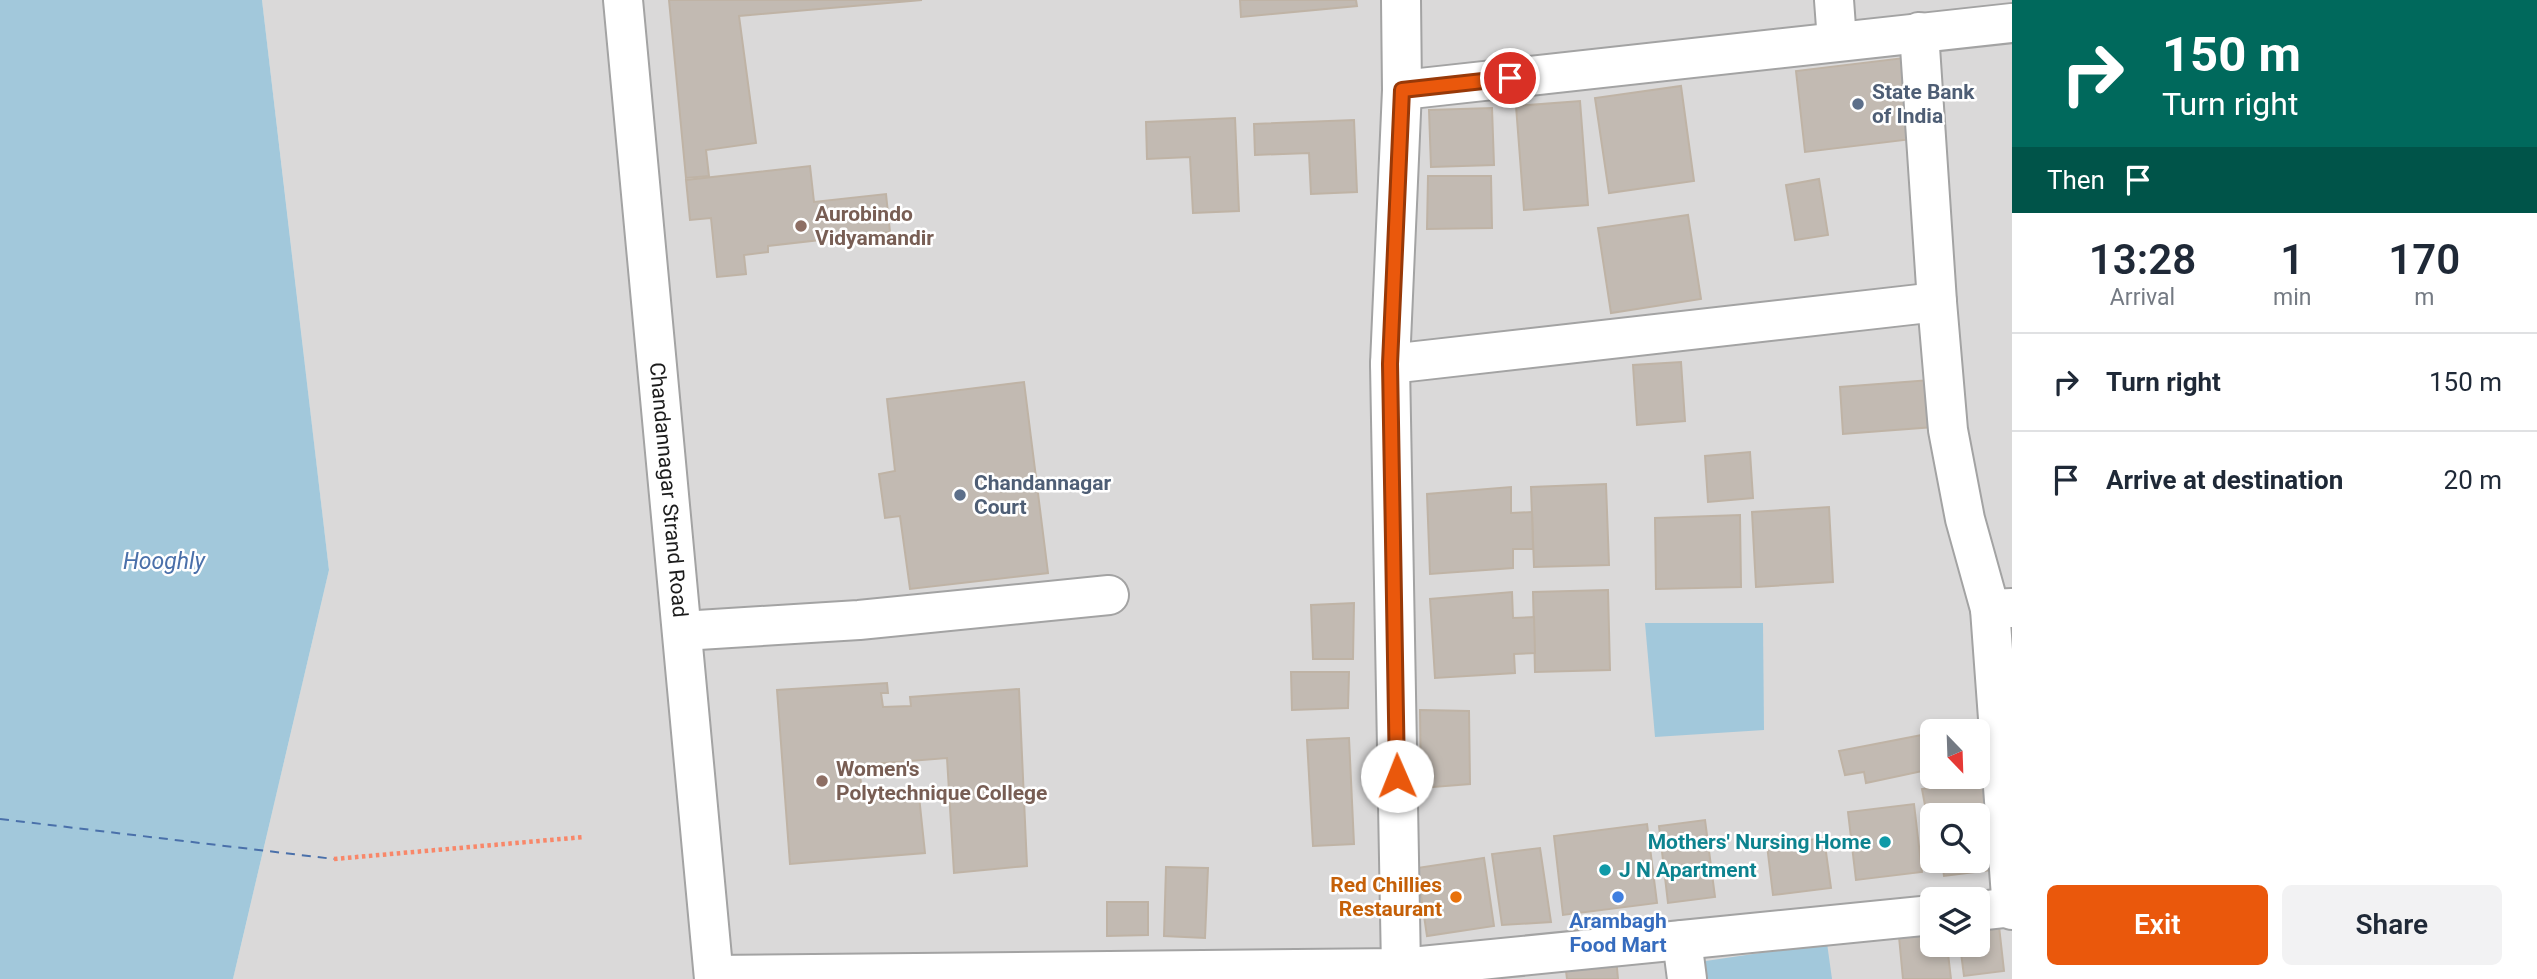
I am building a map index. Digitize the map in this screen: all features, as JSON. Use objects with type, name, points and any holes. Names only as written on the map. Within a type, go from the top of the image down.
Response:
[{"type":"street","name":"Chandannagar Strand Road","points":[[623,0],[714,977]]},
{"type":"street","points":[[1401,0],[1402,90],[1390,364],[1401,968]]},
{"type":"street","points":[[1835,0],[1837,41]]},
{"type":"street","points":[[1402,90],[2012,23]]},
{"type":"street","points":[[1919,32],[1948,430],[1965,519],[2001,608],[2012,908],[1990,910]]},
{"type":"street","points":[[1390,364],[1937,302]]},
{"type":"street","points":[[682,631],[859,620],[1110,595]]},
{"type":"street","points":[[714,977],[1232,974],[1401,968],[1920,916]]},
{"type":"street","points":[[1682,940],[1687,979]]},
{"type":"path","points":[[334,859],[584,837]]},
{"type":"shaded area","points":[[262,0],[2012,0],[2012,979],[233,979],[329,570]]},
{"type":"water","name":"Hooghly","points":[[0,0],[262,0],[329,570],[233,979],[0,979]]},
{"type":"water","points":[[1645,623],[1763,623],[1764,730],[1655,737]]},
{"type":"water","points":[[1827,943],[1832,979],[1701,979],[1699,962]]},
{"type":"building","points":[[669,0],[922,0],[739,16],[756,143],[706,150],[709,176],[686,178]]},
{"type":"building","points":[[1240,0],[1356,0],[1357,6],[1241,17]]},
{"type":"building","name":"State Bank of India","points":[[1912,57],[1921,138],[1805,152],[1796,71]]},
{"type":"building","points":[[1681,86],[1694,181],[1609,193],[1595,98]]},
{"type":"building","points":[[1580,101],[1588,205],[1524,210],[1516,106]]},
{"type":"building","points":[[1492,108],[1494,165],[1431,167],[1429,110]]},
{"type":"building","points":[[1235,118],[1239,211],[1193,213],[1190,157],[1147,159],[1146,122]]},
{"type":"building","points":[[1354,120],[1357,192],[1311,194],[1309,153],[1255,155],[1254,124]]},
{"type":"building","name":"Aurobindo Vidyamandir","points":[[810,166],[814,202],[886,194],[890,232],[768,246],[768,252],[744,255],[746,274],[717,277],[711,218],[690,220],[686,180]]},
{"type":"building","points":[[1428,176],[1491,176],[1492,228],[1427,229]]},
{"type":"building","points":[[1819,179],[1828,235],[1795,240],[1786,185]]},
{"type":"building","points":[[1688,215],[1701,299],[1611,313],[1598,228]]},
{"type":"building","points":[[1681,362],[1685,421],[1637,425],[1633,365]]},
{"type":"building","points":[[1930,380],[1934,427],[1843,434],[1840,387]]},
{"type":"building","name":"Chandannagar Court","points":[[1024,382],[1048,573],[910,589],[900,516],[885,518],[879,474],[895,471],[887,399]]},
{"type":"building","points":[[1750,452],[1753,498],[1708,502],[1705,456]]},
{"type":"building","points":[[1606,484],[1609,565],[1534,567],[1531,487]]},
{"type":"building","points":[[1511,487],[1511,513],[1532,512],[1533,549],[1513,549],[1513,568],[1430,574],[1427,494]]},
{"type":"building","points":[[1829,507],[1833,582],[1756,587],[1752,512]]},
{"type":"building","points":[[1740,515],[1741,587],[1656,589],[1655,518]]},
{"type":"building","points":[[1608,590],[1610,670],[1535,672],[1533,592]]},
{"type":"building","points":[[1512,592],[1513,618],[1534,617],[1535,653],[1514,654],[1515,673],[1435,678],[1430,599]]},
{"type":"building","points":[[1354,603],[1353,659],[1313,659],[1311,605]]},
{"type":"building","points":[[1291,672],[1349,672],[1348,708],[1292,710]]},
{"type":"building","name":"Women's Polytechnique College","points":[[887,683],[888,693],[881,693],[883,707],[911,706],[910,697],[1019,689],[1027,866],[954,873],[947,758],[859,765],[863,802],[919,796],[925,853],[790,864],[777,690]]},
{"type":"building","points":[[1420,710],[1469,711],[1470,784],[1421,788]]},
{"type":"building","points":[[1920,735],[1920,772],[1866,783],[1864,772],[1845,775],[1839,751]]},
{"type":"building","points":[[1349,738],[1354,844],[1313,846],[1307,740]]},
{"type":"building","points":[[1922,789],[1990,789],[1994,817],[1990,818],[1990,803],[1925,803]]},
{"type":"building","name":"Mothers' Nursing Home","points":[[1914,804],[1920,872],[1856,880],[1848,812]]},
{"type":"building","points":[[1705,820],[1715,897],[1668,903],[1659,826]]},
{"type":"building","name":"J N Apartment","points":[[1647,824],[1657,903],[1563,915],[1554,836]]},
{"type":"building","points":[[1995,832],[2000,869],[1990,870],[1990,833]]},
{"type":"building","points":[[1824,838],[1831,888],[1773,895],[1767,845]]},
{"type":"building","points":[[1540,848],[1551,922],[1502,925],[1492,854]]},
{"type":"building","name":"Red Chillies Restaurant","points":[[1484,858],[1494,926],[1427,936],[1417,868]]},
{"type":"building","points":[[1166,867],[1208,868],[1205,938],[1164,936]]},
{"type":"building","points":[[1944,873],[1968,873],[1944,876]]},
{"type":"building","points":[[1107,902],[1148,902],[1148,935],[1107,936]]},
{"type":"building","points":[[1998,917],[2004,971],[1964,976],[1962,957],[1990,957],[1990,918]]},
{"type":"building","points":[[1920,923],[1920,957],[1948,957],[1951,979],[1903,979],[1898,926]]},
{"type":"building","points":[[1616,957],[1618,979],[1567,979],[1565,963]]},
{"type":"ferry route","points":[[0,819],[334,859]]},
{"type":"place","name":"State Bank of India","points":[[1858,104]]},
{"type":"place","name":"Aurobindo Vidyamandir","points":[[801,226]]},
{"type":"place","name":"Chandannagar Court","points":[[960,495]]},
{"type":"place","name":"Women's Polytechnique College","points":[[822,781]]},
{"type":"place","name":"Mothers' Nursing Home","points":[[1885,842]]},
{"type":"place","name":"J N Apartment","points":[[1605,870]]},
{"type":"place","name":"Red Chillies Restaurant","points":[[1456,897]]},
{"type":"place","name":"Arambagh Food Mart","points":[[1618,897]]},
{"type":"route","points":[[1397,776],[1390,364],[1402,90],[1510,78]]}]
